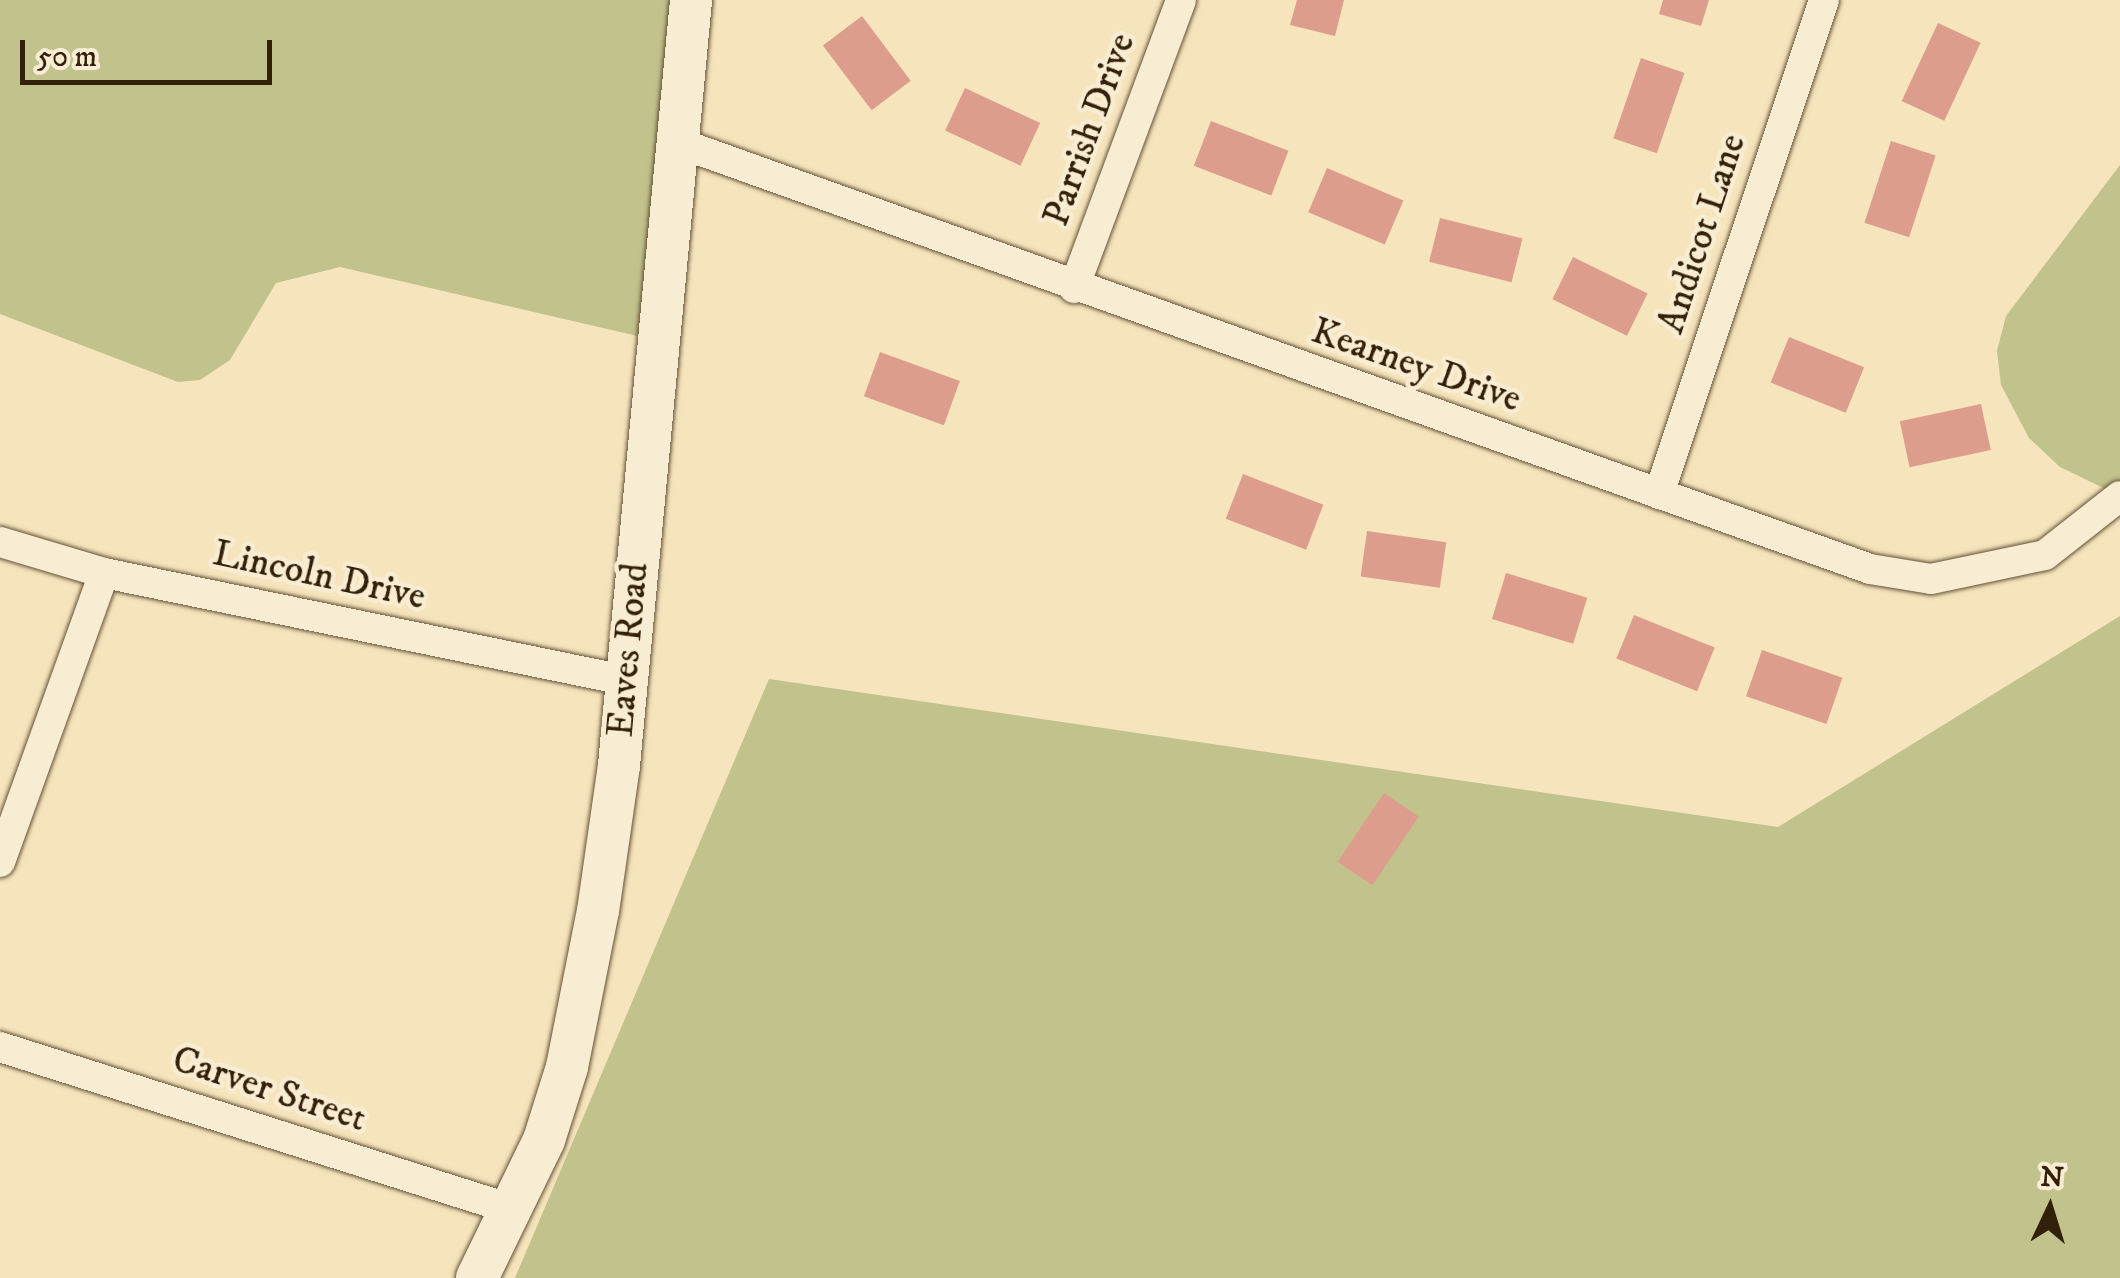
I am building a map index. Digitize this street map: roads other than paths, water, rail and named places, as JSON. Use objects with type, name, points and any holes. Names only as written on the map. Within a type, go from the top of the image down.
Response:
[{"type":"street","name":"Eaves Road","points":[[477,1278],[514,1210],[544,1140],[584,995],[619,765],[691,0]]},
{"type":"street","name":"Parrish Drive","points":[[1074,288],[1182,0]]},
{"type":"street","name":"Andicot Lane","points":[[1658,494],[1824,0]]},
{"type":"street","name":"Kearney Drive","points":[[679,143],[1074,288],[1870,569],[1932,579],[2044,555],[2120,496]]},
{"type":"street","name":"Lincoln Drive","points":[[0,542],[104,573],[624,680]]},
{"type":"street","points":[[0,862],[104,573]]},
{"type":"street","name":"Carver Street","points":[[0,1047],[514,1210]]}]
